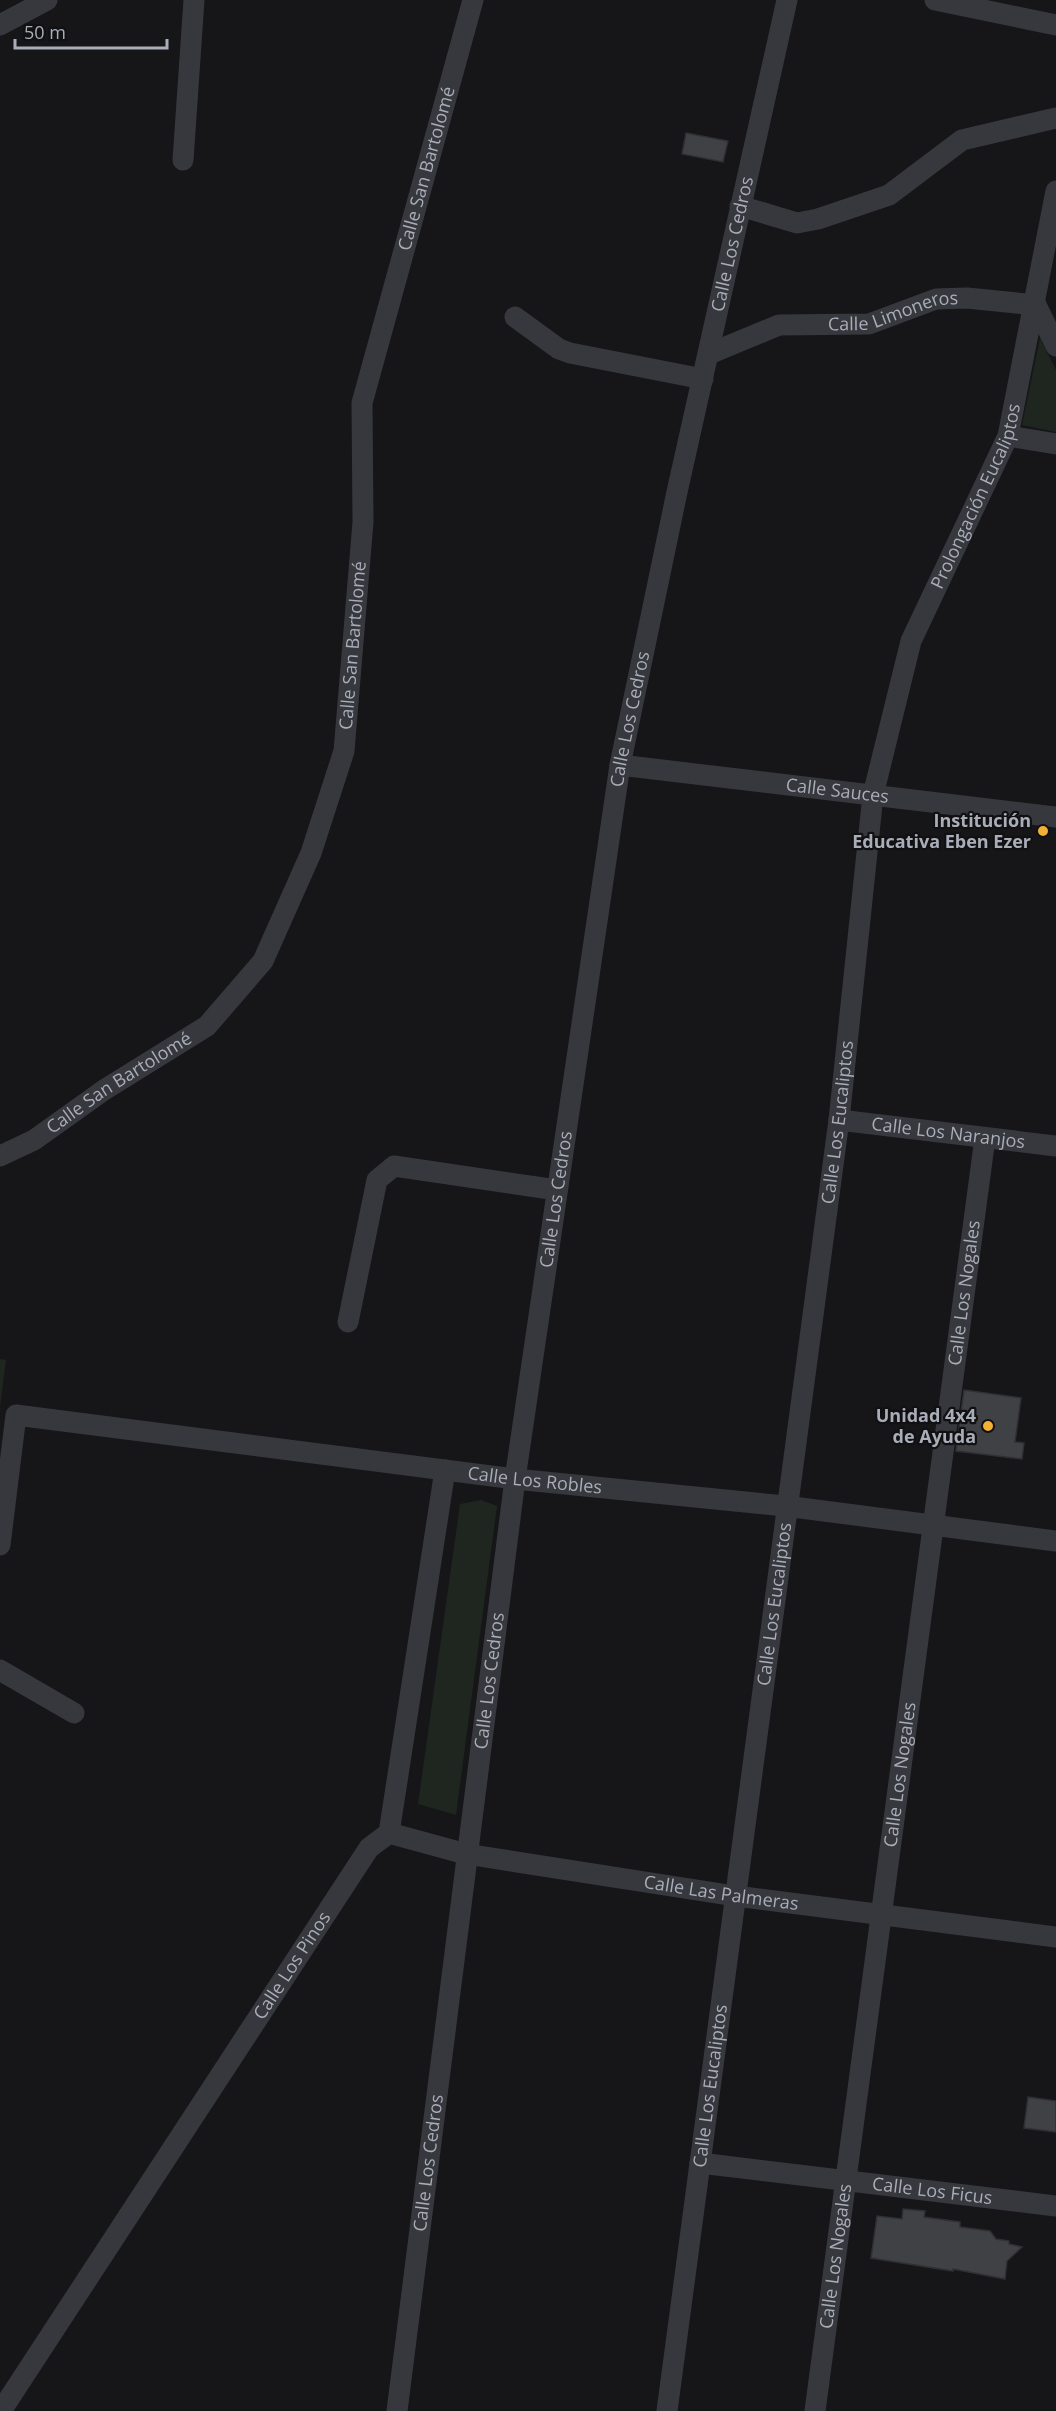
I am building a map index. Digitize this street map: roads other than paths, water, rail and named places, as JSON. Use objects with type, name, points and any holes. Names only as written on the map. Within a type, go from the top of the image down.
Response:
[{"type":"street","points":[[0,25],[47,0]]},
{"type":"street","points":[[183,160],[194,0]]},
{"type":"street","name":"Calle San Bartolomé","points":[[0,1156],[34,1140],[104,1090],[207,1026],[263,961],[311,853],[344,751],[363,522],[362,403],[472,0]]},
{"type":"street","name":"Calle Los Cedros","points":[[398,2411],[466,1854],[515,1479],[620,765],[677,492],[787,0]]},
{"type":"street","points":[[935,0],[1056,25]]},
{"type":"street","points":[[740,206],[797,223],[818,219],[889,195],[962,140],[1056,118]]},
{"type":"street","name":"Prolongación Eucaliptos","points":[[873,795],[911,640],[1008,436],[1036,305],[1056,191]]},
{"type":"street","name":"Calle Limoneros","points":[[709,354],[779,325],[870,324],[936,298],[967,298],[1036,305]]},
{"type":"street","points":[[1036,305],[1056,346]]},
{"type":"street","points":[[514,317],[559,349],[570,353],[704,379]]},
{"type":"street","points":[[1008,436],[1056,444]]},
{"type":"street","name":"Calle Sauces","points":[[620,765],[1056,817]]},
{"type":"street","name":"Calle Los Eucaliptos","points":[[667,2411],[785,1506],[839,1119],[873,795]]},
{"type":"street","name":"Calle Los Naranjos","points":[[839,1119],[1056,1146]]},
{"type":"street","name":"Calle Los Nogales","points":[[815,2411],[985,1138]]},
{"type":"street","points":[[348,1322],[377,1180],[394,1166],[557,1190]]},
{"type":"street","name":"Calle Los Robles","points":[[0,1545],[16,1415],[515,1479],[785,1506],[1056,1541]]},
{"type":"street","points":[[389,1833],[445,1470]]},
{"type":"street","points":[[0,1670],[74,1713]]},
{"type":"street","name":"Calle Las Palmeras","points":[[389,1833],[466,1854],[735,1896],[881,1912],[1056,1937]]},
{"type":"street","name":"Calle Los Pinos","points":[[1,2408],[369,1848],[389,1833]]},
{"type":"street","name":"Calle Los Ficus","points":[[700,2163],[1056,2206]]},
{"type":"place","name":"Institución Educativa Eben Ezer","points":[[1043,831]]},
{"type":"place","name":"Unidad 4x4 de Ayuda","points":[[988,1426]]}]
